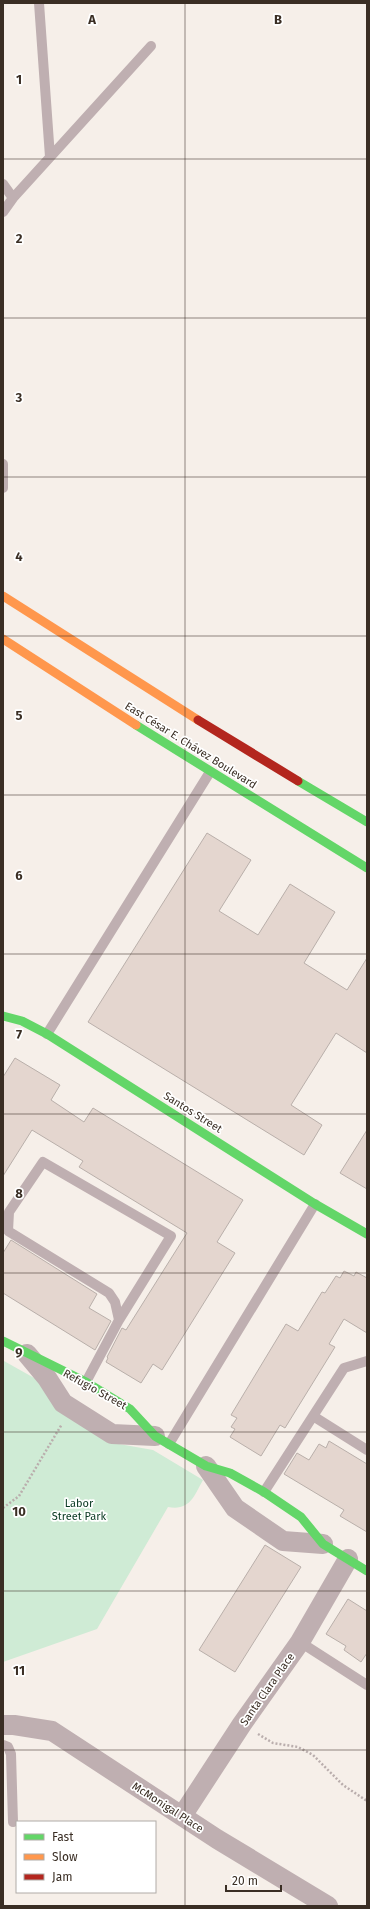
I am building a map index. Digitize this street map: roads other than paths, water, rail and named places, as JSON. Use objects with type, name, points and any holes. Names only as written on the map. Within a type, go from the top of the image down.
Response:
[{"type":"street","points":[[3,596],[220,734],[367,822]]},
{"type":"street","name":"East César E. Chávez Boulevard","points":[[3,639],[210,772],[367,868]]},
{"type":"street","name":"Santos Street","points":[[3,1016],[22,1021],[47,1034],[316,1204],[367,1234]]},
{"type":"street","name":"Refugio Street","points":[[3,1341],[86,1382],[130,1409],[162,1440],[206,1466],[230,1473],[264,1492],[301,1517],[323,1544],[367,1571]]},
{"type":"street","name":"Refugio Street","points":[[27,1354],[47,1378],[63,1403],[112,1434],[162,1440]]},
{"type":"street","name":"Refugio Street","points":[[206,1466],[235,1508],[277,1537],[283,1541],[323,1544]]},
{"type":"street","name":"Santa Clara Place","points":[[182,1816],[242,1724],[300,1642],[348,1559]]},
{"type":"street","name":"McMonigal Place","points":[[3,1725],[14,1725],[52,1731],[182,1816],[328,1906]]},
{"type":"lane","points":[[39,3],[50,157]]},
{"type":"lane","points":[[3,212],[13,198],[152,46]]},
{"type":"lane","points":[[3,184],[13,198]]},
{"type":"lane","points":[[3,464],[3,488]]},
{"type":"lane","points":[[47,1034],[210,772]]},
{"type":"lane","points":[[86,1382],[119,1320],[171,1236],[43,1162],[9,1212],[8,1231],[109,1293],[115,1302],[119,1320]]},
{"type":"lane","points":[[162,1440],[316,1204]]},
{"type":"lane","points":[[264,1492],[344,1368],[367,1361]]},
{"type":"lane","points":[[313,1416],[367,1450]]},
{"type":"lane","points":[[300,1642],[367,1685]]},
{"type":"lane","points":[[3,1744],[8,1747],[11,1754],[13,1822]]},
{"type":"park label","name":"Labor Street Park","points":[[79,1509]]}]
